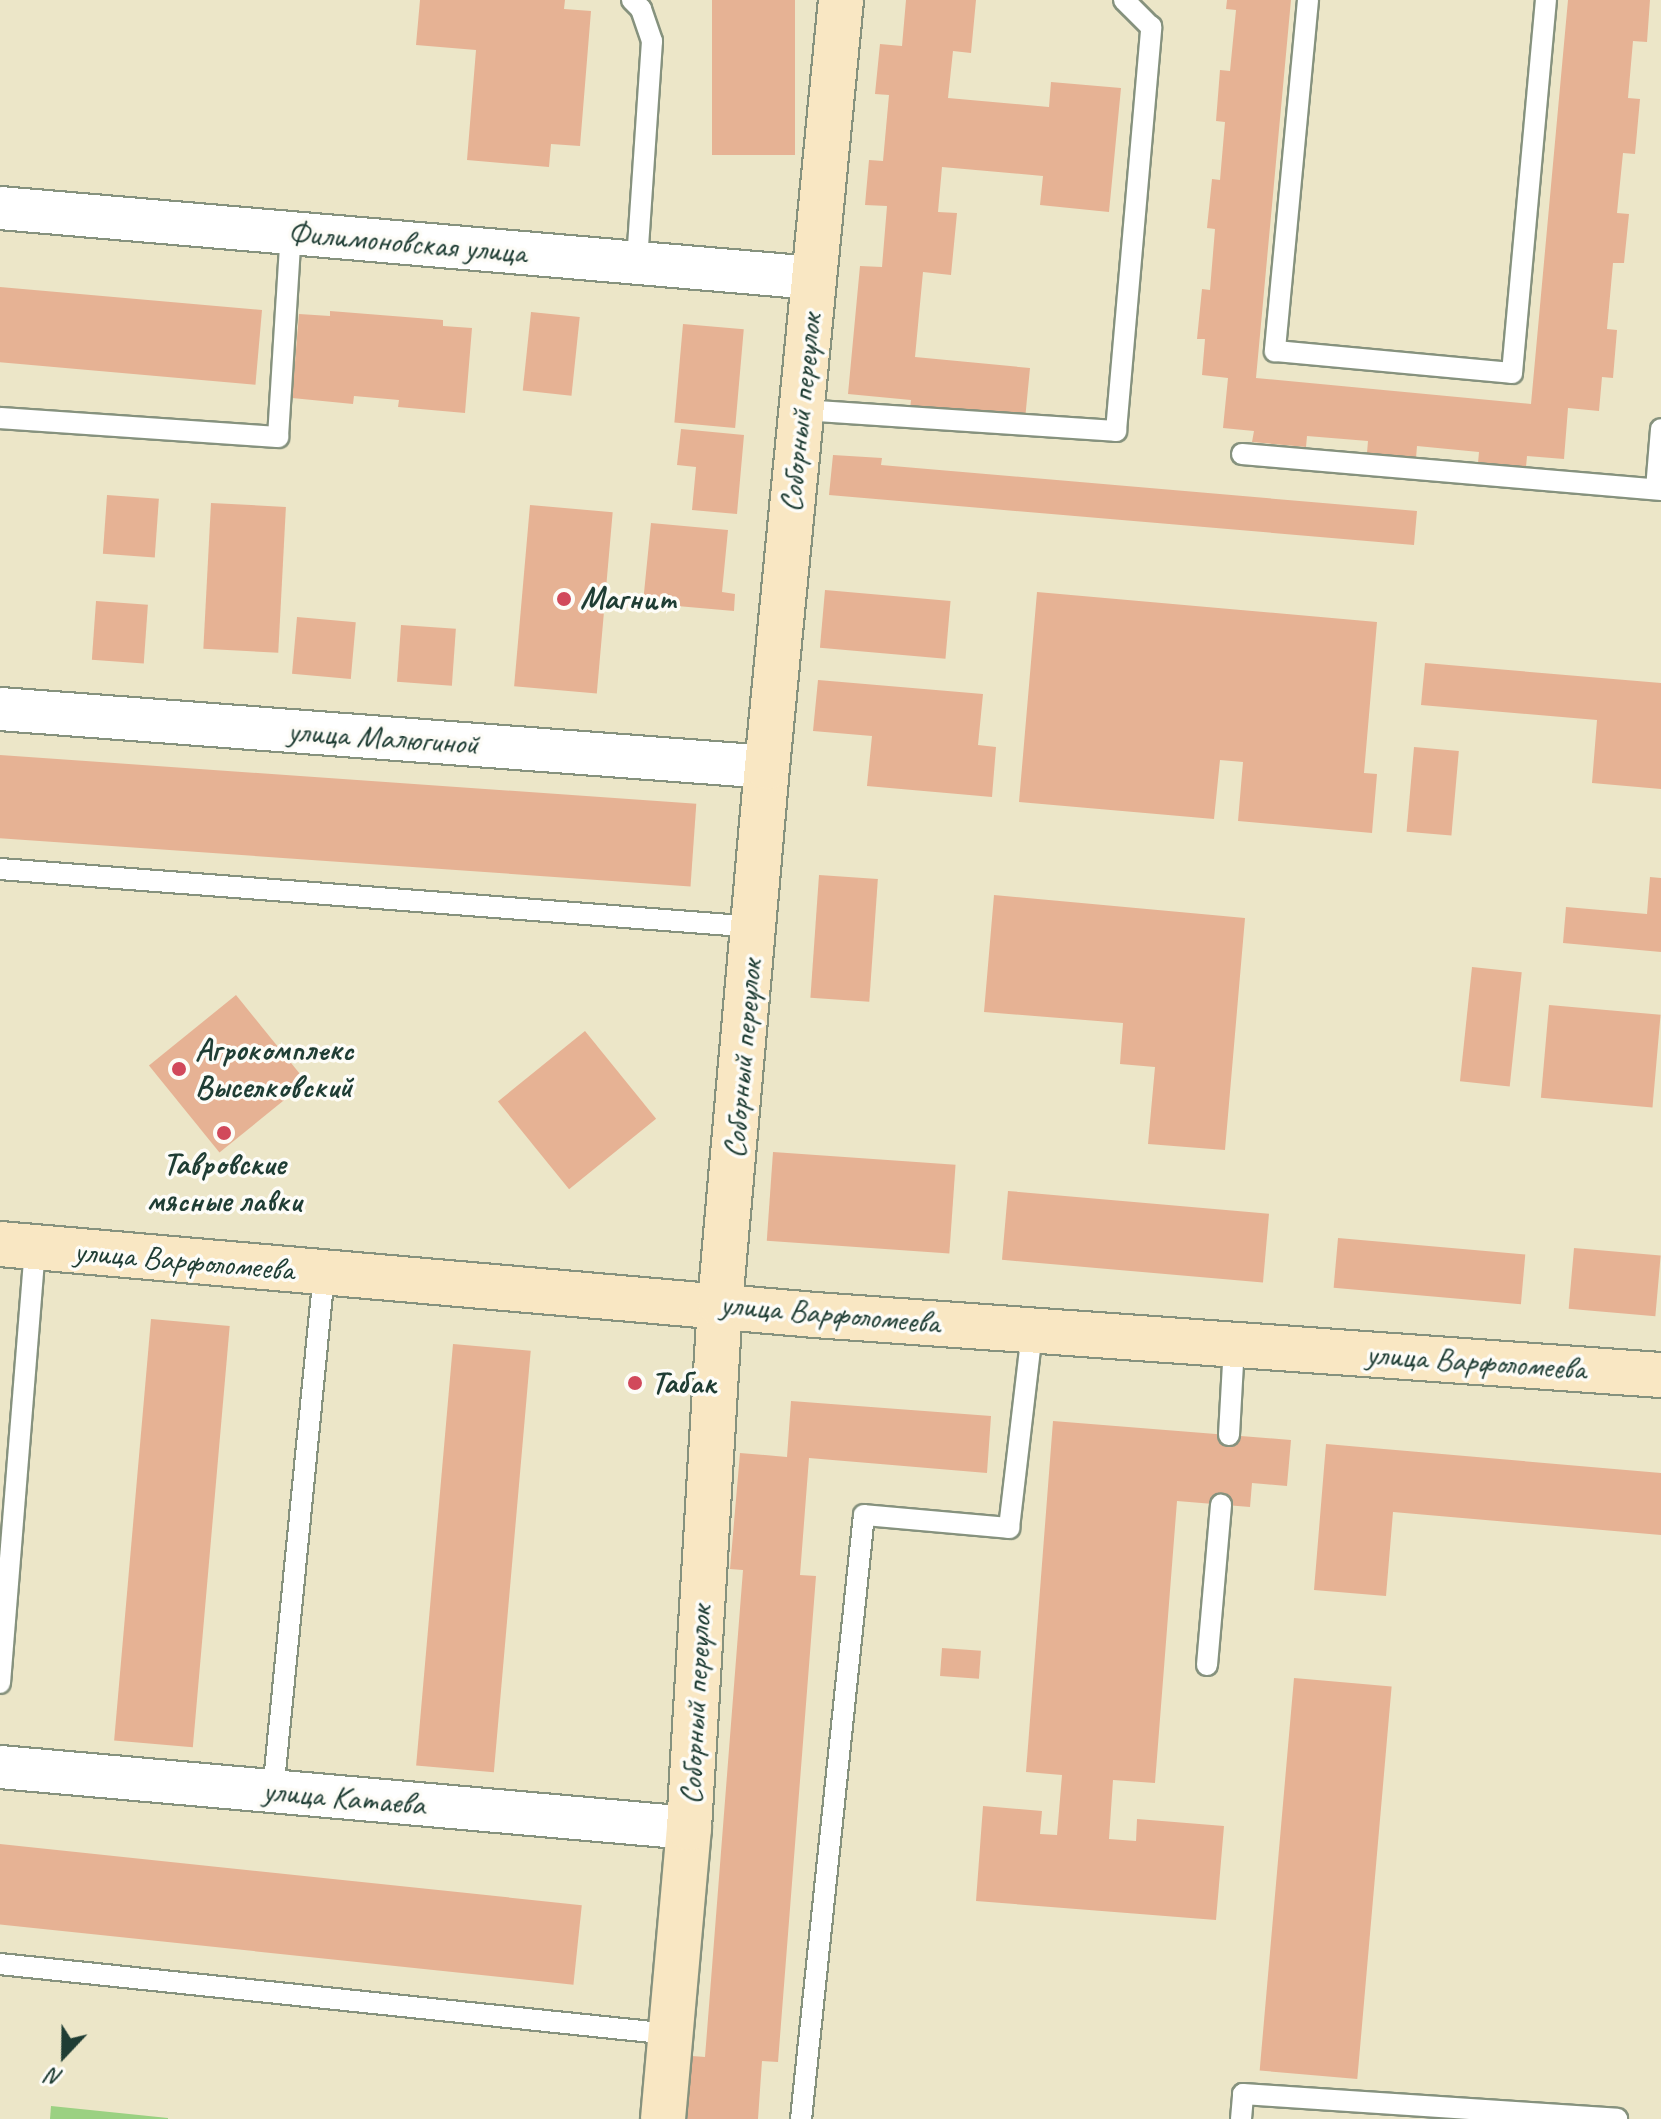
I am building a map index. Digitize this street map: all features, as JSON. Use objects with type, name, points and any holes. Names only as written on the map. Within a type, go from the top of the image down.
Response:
[{"type":"street","name":"Соборный переулок","points":[[663,2119],[689,1828],[720,1304],[767,767],[841,0]]},
{"type":"street","name":"Филимоновская улица","points":[[0,208],[814,278]]},
{"type":"street","name":"улица Малюгиной","points":[[0,709],[767,767]]},
{"type":"street","name":"улица Варфоломеева","points":[[17,1246],[720,1304],[815,1315],[1661,1375]]},
{"type":"street","name":"улица Катаева","points":[[0,1767],[689,1828]]},
{"type":"lane","points":[[632,0],[641,9],[652,41],[637,263]]},
{"type":"lane","points":[[801,410],[1116,431],[1151,27],[1124,0]]},
{"type":"lane","points":[[1308,0],[1275,351],[1512,373],[1546,0]]},
{"type":"lane","points":[[0,418],[278,437],[291,233]]},
{"type":"lane","points":[[1242,454],[1658,490],[1661,429]]},
{"type":"lane","points":[[0,869],[755,927]]},
{"type":"lane","points":[[0,1683],[17,1246]]},
{"type":"lane","points":[[273,1792],[324,1273]]},
{"type":"lane","points":[[801,2119],[864,1515],[1009,1528],[1032,1331]]},
{"type":"lane","points":[[1229,1435],[1234,1345]]},
{"type":"lane","points":[[1207,1665],[1221,1505]]},
{"type":"lane","points":[[0,1964],[671,2034]]},
{"type":"lane","points":[[1241,2119],[1243,2094],[1617,2119]]},
{"type":"green space","points":[[51,2106],[168,2118],[168,2119],[50,2119]]},
{"type":"building","points":[[420,0],[565,0],[564,9],[591,11],[580,146],[551,144],[549,167],[467,160],[476,50],[416,45]]},
{"type":"building","points":[[712,0],[795,0],[795,155],[712,155]]},
{"type":"building","points":[[906,0],[976,0],[971,53],[953,51],[948,98],[1049,107],[1051,82],[1121,88],[1109,212],[1040,205],[1043,176],[942,167],[938,212],[957,213],[951,275],[923,272],[915,357],[1030,368],[1024,430],[909,419],[911,400],[848,394],[860,266],[882,267],[887,206],[865,205],[869,160],[883,161],[889,95],[875,94],[880,44],[902,46]]},
{"type":"building","points":[[1227,0],[1291,0],[1256,378],[1531,404],[1568,0],[1650,0],[1647,42],[1633,41],[1628,98],[1640,99],[1635,154],[1623,153],[1617,213],[1629,214],[1624,263],[1613,263],[1607,329],[1617,330],[1613,378],[1602,377],[1599,411],[1568,408],[1564,459],[1527,456],[1526,467],[1478,463],[1479,452],[1417,446],[1416,458],[1367,453],[1368,441],[1307,436],[1306,447],[1252,442],[1254,431],[1223,428],[1228,378],[1202,375],[1205,339],[1197,339],[1202,289],[1210,290],[1215,229],[1207,228],[1212,179],[1220,180],[1225,122],[1216,121],[1220,70],[1230,71],[1236,10],[1226,9]]},
{"type":"building","points":[[0,287],[262,310],[255,385],[0,362]]},
{"type":"building","points":[[330,311],[443,320],[443,326],[472,328],[465,413],[398,407],[399,400],[354,396],[353,404],[292,398],[299,314],[330,316]]},
{"type":"building","points":[[531,312],[580,317],[571,396],[523,391]]},
{"type":"building","points":[[683,324],[744,329],[735,428],[674,423]]},
{"type":"building","points":[[681,429],[744,435],[737,514],[692,510],[696,467],[677,465]]},
{"type":"building","points":[[833,455],[882,458],[881,465],[1417,511],[1414,545],[829,495]]},
{"type":"building","points":[[107,495],[159,499],[155,557],[103,554]]},
{"type":"building","points":[[211,503],[286,507],[278,653],[203,649]]},
{"type":"building","name":"Магнит","points":[[530,505],[613,512],[597,694],[514,686]]},
{"type":"building","points":[[651,523],[728,530],[722,592],[735,594],[734,611],[643,603]]},
{"type":"building","points":[[825,590],[951,601],[945,659],[820,648]]},
{"type":"building","points":[[1037,592],[1377,622],[1364,773],[1377,774],[1372,833],[1238,821],[1243,762],[1220,760],[1214,819],[1019,802]]},
{"type":"building","points":[[96,601],[148,605],[144,663],[92,660]]},
{"type":"building","points":[[297,617],[356,622],[351,679],[292,674]]},
{"type":"building","points":[[401,625],[456,629],[452,686],[397,682]]},
{"type":"building","points":[[1425,663],[1661,683],[1661,789],[1592,783],[1597,720],[1421,705]]},
{"type":"building","points":[[818,680],[983,694],[978,745],[996,747],[992,797],[867,786],[872,736],[813,731]]},
{"type":"building","points":[[1414,747],[1459,751],[1451,836],[1407,832]]},
{"type":"building","points":[[0,755],[696,804],[691,886],[0,838]]},
{"type":"building","points":[[819,875],[878,879],[869,1002],[810,998]]},
{"type":"building","points":[[1650,877],[1661,878],[1661,952],[1563,943],[1566,907],[1647,914]]},
{"type":"building","points":[[994,895],[1245,918],[1225,1150],[1148,1144],[1155,1067],[1120,1064],[1123,1023],[984,1012]]},
{"type":"building","points":[[1472,967],[1522,972],[1510,1087],[1460,1081]]},
{"type":"building","points":[[236,995],[306,1082],[219,1153],[149,1065]]},
{"type":"building","points":[[1549,1005],[1661,1015],[1652,1107],[1541,1098]]},
{"type":"building","points":[[585,1031],[656,1119],[569,1189],[498,1101]]},
{"type":"building","points":[[773,1152],[956,1165],[949,1254],[767,1241]]},
{"type":"building","points":[[1008,1191],[1269,1214],[1263,1283],[1002,1260]]},
{"type":"building","points":[[1338,1238],[1525,1254],[1521,1304],[1334,1288]]},
{"type":"building","points":[[1574,1248],[1661,1256],[1655,1316],[1569,1309]]},
{"type":"building","points":[[151,1319],[230,1326],[193,1747],[114,1740]]},
{"type":"building","points":[[453,1344],[531,1351],[494,1772],[416,1765]]},
{"type":"building","points":[[791,1401],[991,1416],[987,1473],[809,1458],[800,1575],[816,1576],[778,2062],[762,2061],[758,2119],[687,2119],[692,2056],[705,2057],[743,1570],[730,1569],[740,1453],[787,1457]]},
{"type":"building","points":[[1053,1421],[1291,1440],[1287,1486],[1252,1483],[1250,1507],[1177,1501],[1155,1783],[1113,1780],[1109,1839],[1136,1841],[1137,1819],[1224,1826],[1216,1920],[976,1901],[983,1806],[1042,1811],[1040,1834],[1057,1835],[1062,1775],[1026,1772]]},
{"type":"building","points":[[1326,1444],[1661,1473],[1661,1535],[1393,1512],[1386,1596],[1314,1590]]},
{"type":"building","points":[[942,1648],[981,1651],[979,1679],[940,1676]]},
{"type":"building","points":[[1294,1678],[1392,1687],[1357,2079],[1260,2071]]},
{"type":"building","points":[[0,1844],[582,1905],[573,1985],[0,1924]]},
{"type":"place","name":"Магнит","points":[[564,599]]},
{"type":"place","name":"Агрокомплекс Выселковский","points":[[179,1069]]},
{"type":"place","name":"Тавровские мясные лавки","points":[[224,1133]]},
{"type":"place","name":"Табак","points":[[635,1383]]}]
